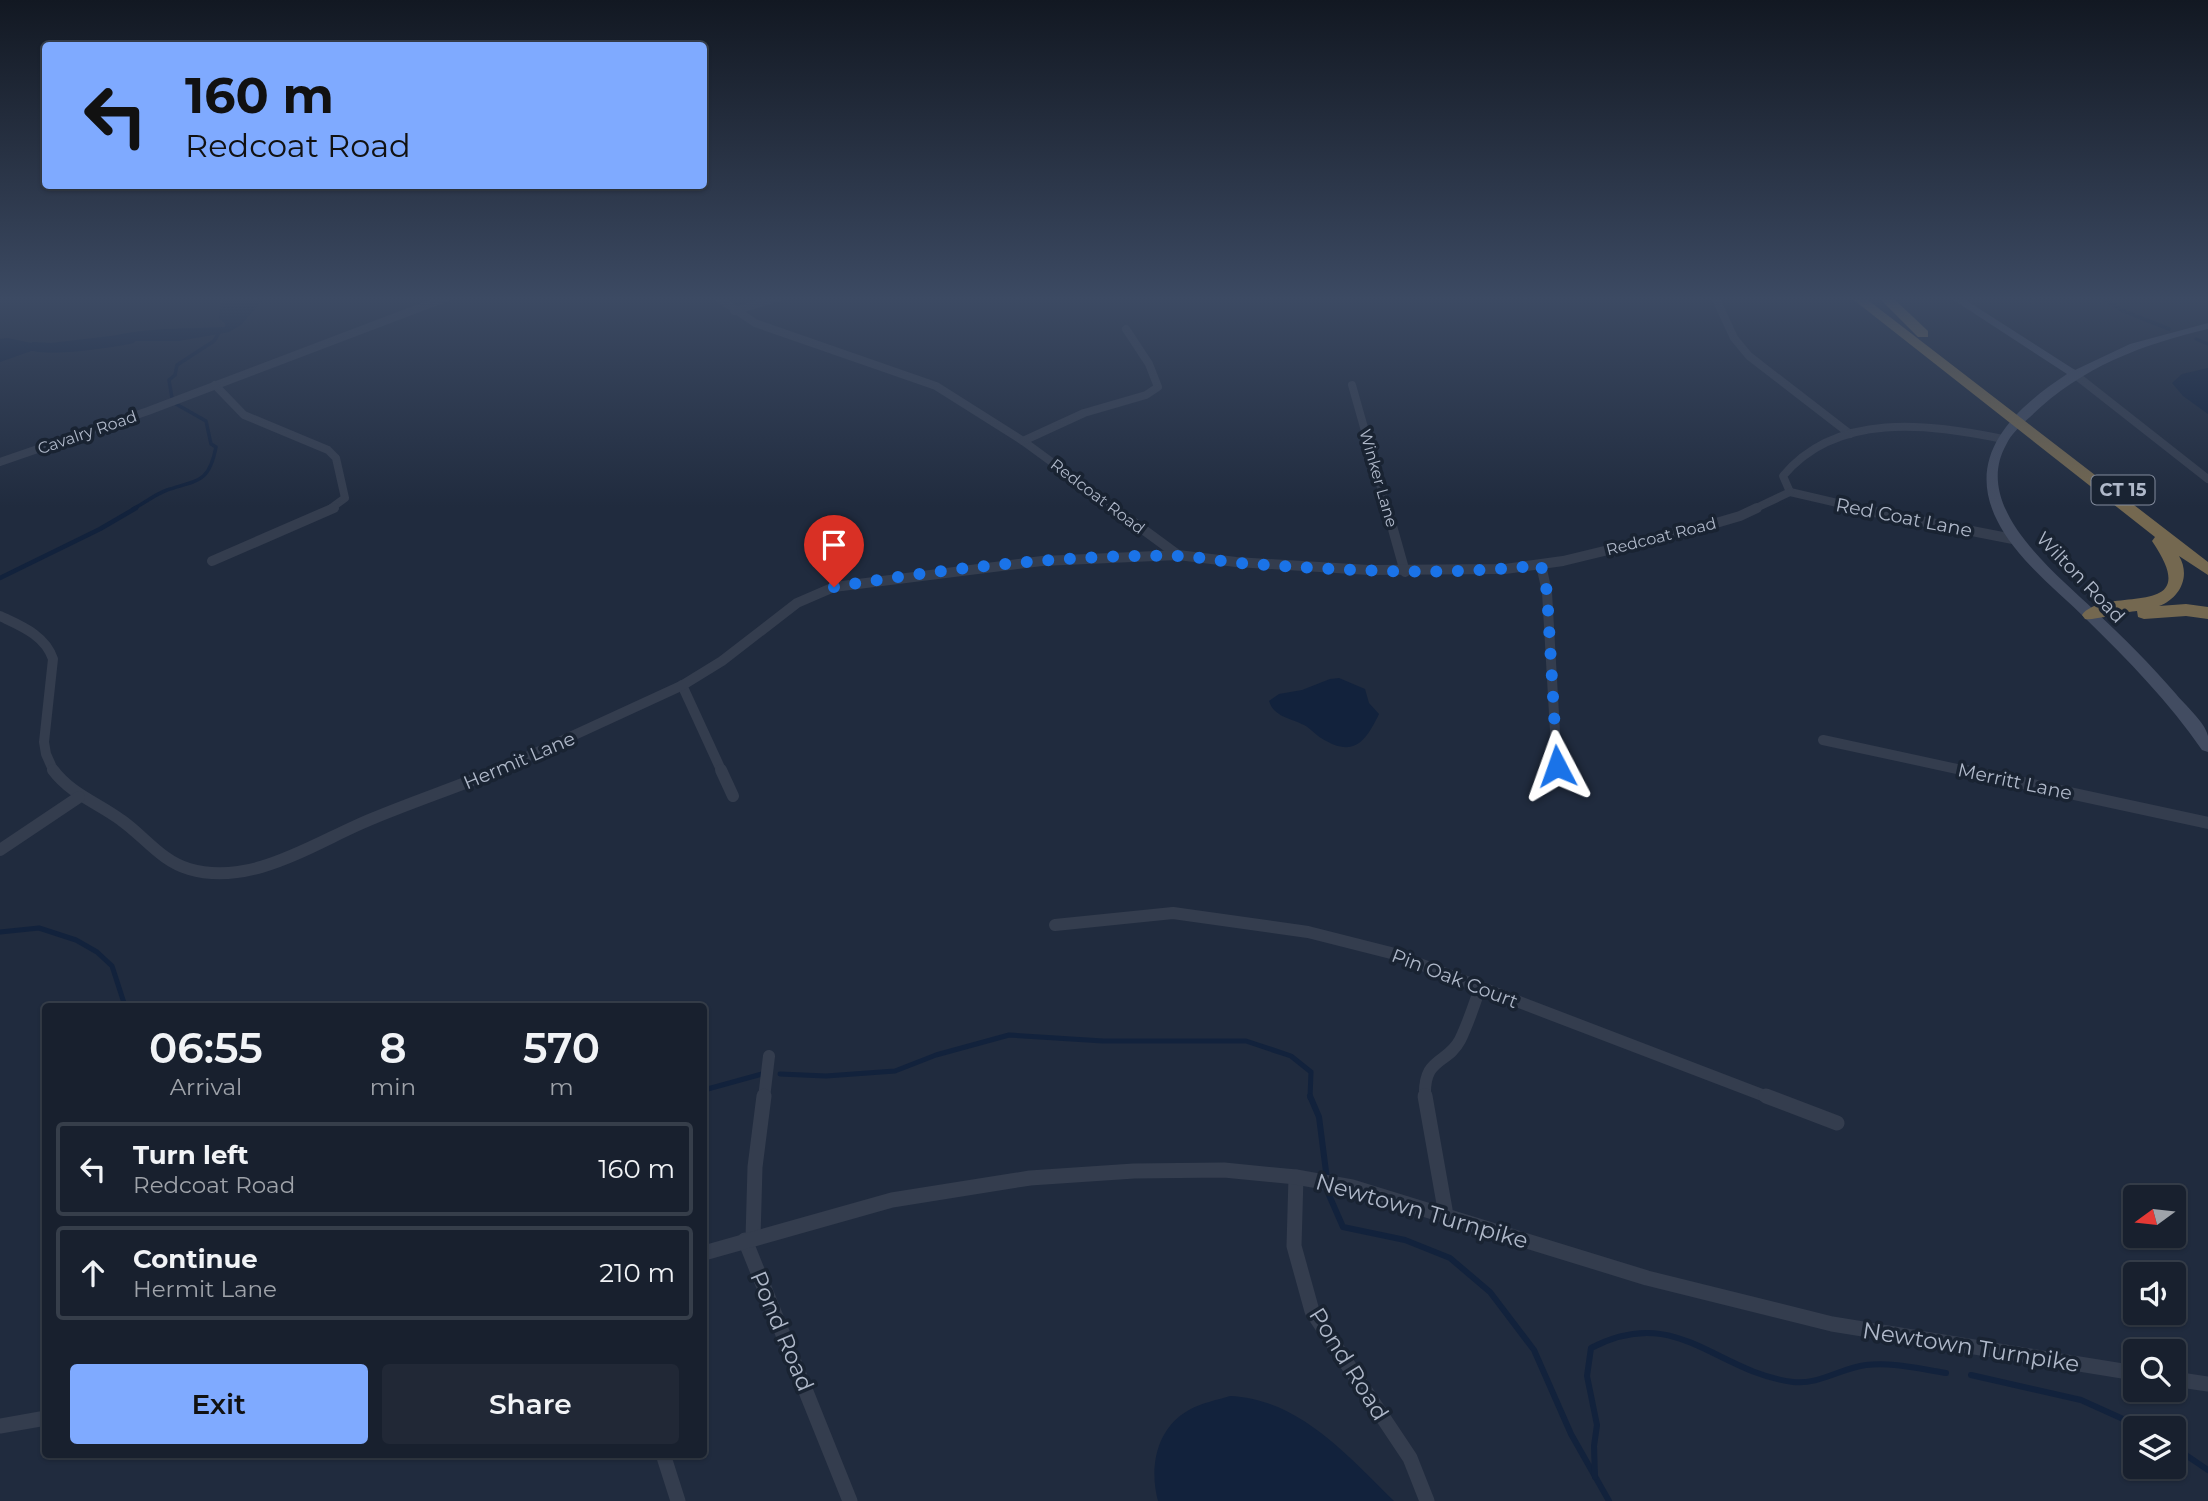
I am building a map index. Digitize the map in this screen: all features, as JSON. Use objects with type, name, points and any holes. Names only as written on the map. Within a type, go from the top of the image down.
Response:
[{"type":"highway","name":"CT 15","points":[[1952,367],[2014,412]]},
{"type":"highway","name":"CT 15","points":[[1961,367],[2034,428],[2208,555]]},
{"type":"highway","name":"CT 15","points":[[2034,428],[2081,470],[2208,570]]},
{"type":"highway","points":[[2081,470],[2159,541],[2173,557],[2178,573],[2174,585],[2165,597],[2151,604],[2105,610],[2091,615]]},
{"type":"highway","points":[[2091,615],[2112,617],[2186,610],[2208,613]]},
{"type":"main road","points":[[2064,367],[2073,373]]},
{"type":"main road","name":"Wilton Road","points":[[2085,367],[2073,373],[2033,407],[2003,439],[1994,457],[1994,483],[2000,512],[2031,557],[2183,709],[2208,746]]},
{"type":"street","name":"Cavalry Road","points":[[0,463],[263,367]]},
{"type":"street","name":"Redcoat Road","points":[[882,367],[936,386],[1023,441],[1178,555],[1236,562],[1405,572],[1473,571],[1541,565],[1699,528],[1749,512],[1790,492]]},
{"type":"street","points":[[1023,441],[1084,413],[1146,395],[1157,387],[1150,367]]},
{"type":"street","points":[[1763,367],[1850,434]]},
{"type":"street","points":[[2073,373],[2208,479]]},
{"type":"street","points":[[212,561],[336,507],[345,498],[335,458],[328,450],[244,415],[215,385]]},
{"type":"street","name":"Winker Lane","points":[[1352,385],[1405,572]]},
{"type":"street","points":[[1790,492],[1783,476],[1797,458],[1826,442],[1850,434],[1940,427],[2003,439]]},
{"type":"street","name":"Red Coat Lane","points":[[1790,492],[1855,508],[2018,540]]},
{"type":"street","name":"Hermit Lane","points":[[0,616],[44,641],[51,648],[54,663],[45,720],[45,753],[64,782],[79,797],[116,816],[172,862],[207,873],[261,867],[356,825],[501,769],[682,685],[727,658],[789,606],[815,592],[834,587],[1042,561],[1178,555]]},
{"type":"street","points":[[1541,565],[1547,592],[1557,766]]},
{"type":"street","points":[[682,685],[733,796]]},
{"type":"street","name":"Merritt Lane","points":[[1822,740],[2208,822]]},
{"type":"street","points":[[0,850],[79,797]]},
{"type":"street","name":"Pin Oak Court","points":[[1055,925],[1173,913],[1254,923],[1346,941],[1391,953],[1837,1123]]},
{"type":"street","points":[[1446,1214],[1425,1106],[1424,1080],[1437,1061],[1460,1043],[1480,988]]},
{"type":"street","points":[[749,1239],[769,1056]]},
{"type":"street","name":"Newtown Turnpike","points":[[707,1251],[892,1199],[1030,1178],[1134,1171],[1224,1170],[1328,1183],[1446,1214],[1647,1278],[1832,1324],[2123,1371]]},
{"type":"street","name":"Pond Road","points":[[1296,1177],[1294,1246],[1312,1311],[1410,1458],[1427,1501]]},
{"type":"street","name":"Pond Road","points":[[749,1239],[850,1501]]},
{"type":"street","points":[[2186,1381],[2208,1384]]},
{"type":"street","points":[[0,1426],[42,1419]]},
{"type":"street","points":[[664,1458],[678,1501]]},
{"type":"water","points":[[2208,368],[2208,414],[2183,396],[2172,383],[2182,374]]},
{"type":"water","points":[[1339,678],[1365,689],[1369,703],[1379,714],[1363,740],[1350,747],[1332,744],[1321,738],[1306,726],[1279,714],[1269,701],[1279,694]]},
{"type":"water","points":[[1230,1396],[1278,1407],[1300,1419],[1340,1449],[1394,1501],[1158,1501],[1155,1462],[1162,1438],[1169,1427],[1194,1408]]},
{"type":"waterway","points":[[172,398],[169,380],[175,375],[177,367]]},
{"type":"waterway","points":[[133,509],[163,492],[200,478],[210,467],[216,447],[211,444],[206,421],[176,404]]},
{"type":"waterway","points":[[0,578],[100,529],[136,508]]},
{"type":"waterway","points":[[0,932],[39,928],[76,940],[97,952],[112,966],[124,1003]]},
{"type":"waterway","points":[[780,1074],[826,1076],[895,1071],[936,1055],[1009,1035],[1103,1041],[1246,1041],[1291,1056],[1311,1072],[1310,1096]]},
{"type":"waterway","points":[[707,1089],[762,1074]]},
{"type":"waterway","points":[[1310,1096],[1319,1117],[1329,1195],[1343,1227],[1405,1240],[1450,1258],[1490,1292],[1534,1350],[1571,1434],[1595,1476]]},
{"type":"waterway","points":[[1595,1476],[1594,1446],[1597,1425],[1587,1376],[1591,1348],[1621,1336],[1648,1333],[1672,1336],[1765,1376],[1793,1382],[1812,1381],[1876,1364],[1946,1373]]},
{"type":"waterway","points":[[1971,1375],[2081,1400],[2123,1419]]},
{"type":"waterway","points":[[2186,1455],[2208,1470]]},
{"type":"waterway","points":[[1595,1476],[1609,1501]]},
{"type":"route","points":[[834,587],[1042,561],[1178,555],[1236,562],[1405,572],[1473,571],[1541,565],[1547,592],[1557,766]]}]
